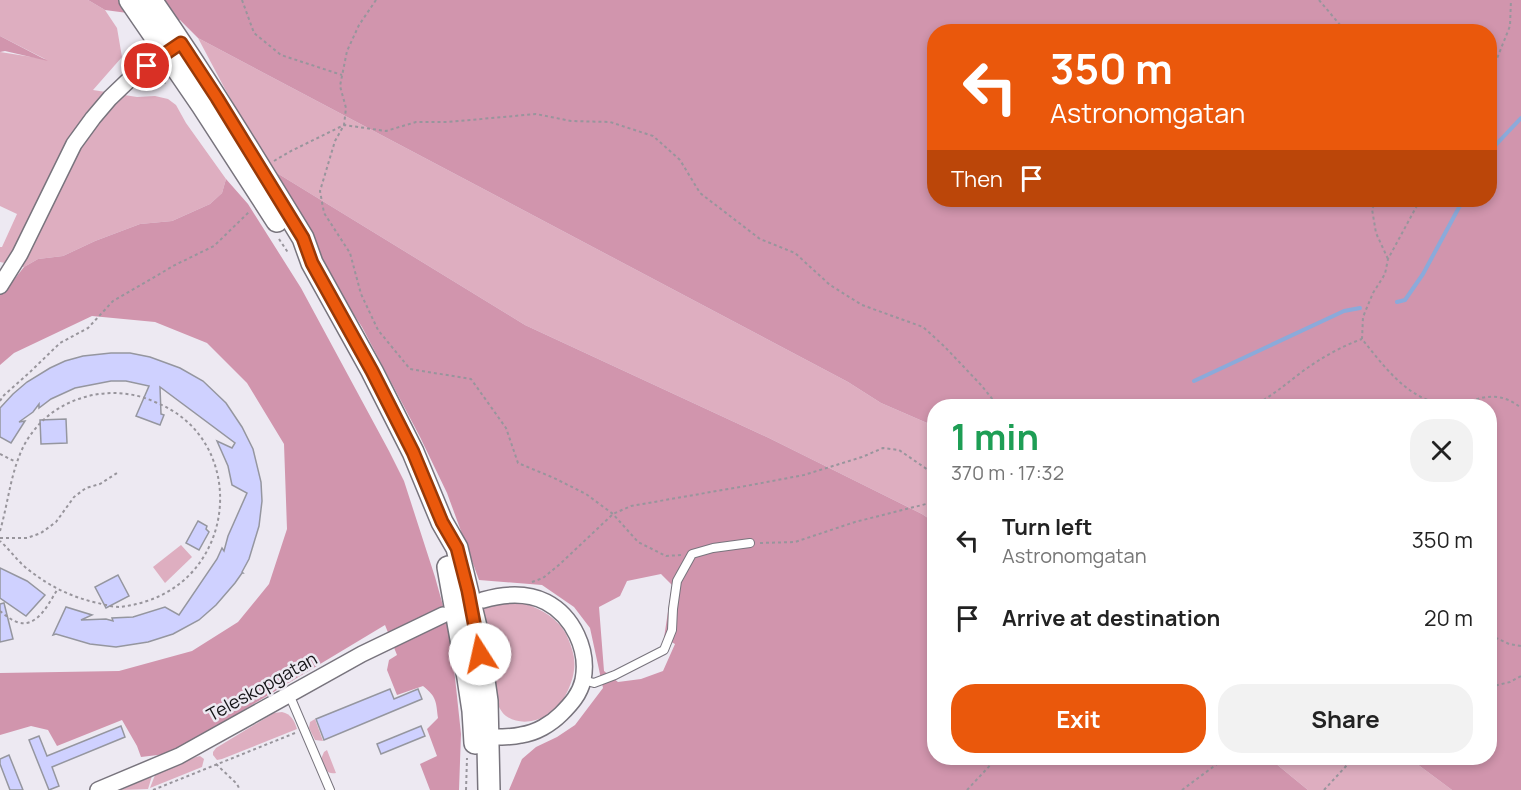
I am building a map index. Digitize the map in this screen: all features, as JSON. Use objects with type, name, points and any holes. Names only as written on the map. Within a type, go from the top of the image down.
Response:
[{"type":"main road","points":[[130,0],[174,48]]},
{"type":"main road","points":[[151,0],[202,105],[293,246],[312,263],[372,371],[413,452],[442,522],[444,550],[462,644],[477,743],[489,790]]},
{"type":"main road","points":[[475,790],[477,743]]},
{"type":"street","points":[[2,281],[21,254],[75,144],[110,98],[133,76],[174,48]]},
{"type":"street","points":[[477,743],[522,735],[554,721],[572,703],[583,680],[584,662],[577,633],[560,612],[546,602],[527,596],[509,595],[499,595],[483,600]]},
{"type":"street","name":"Teleskopgatan","points":[[98,790],[179,756],[362,654],[443,615]]},
{"type":"lane","points":[[583,680],[594,683],[605,679],[663,650],[672,630],[677,581],[692,554],[712,548],[750,543]]},
{"type":"lane","points":[[289,694],[330,790]]},
{"type":"path","points":[[242,0],[254,33],[281,55],[342,75]]},
{"type":"path","points":[[376,0],[359,24],[347,51],[340,86],[346,108],[345,125],[335,141],[320,191],[324,213],[350,253],[361,294],[378,330],[410,369],[471,379],[506,428],[518,463],[586,494],[613,514],[638,542],[666,556],[692,554]]},
{"type":"path","points":[[1319,0],[1339,24]]},
{"type":"path","points":[[1497,58],[1510,26],[1511,0]]},
{"type":"path","points":[[155,80],[168,84]]},
{"type":"path","points":[[273,162],[345,125],[386,131],[416,122],[448,122],[536,114],[571,121],[610,122],[653,136],[680,160],[700,193],[760,239],[795,254],[830,285],[862,305],[923,327],[944,346],[992,399]]},
{"type":"path","points":[[1373,207],[1376,233],[1388,259]]},
{"type":"path","points":[[1416,207],[1388,259],[1385,274],[1373,293],[1363,317],[1362,339],[1394,377],[1407,388],[1427,399]]},
{"type":"path","points":[[0,401],[60,343],[88,328],[113,301],[175,265],[214,246],[250,211]]},
{"type":"path","points":[[277,235],[290,255]]},
{"type":"path","points":[[1266,399],[1305,369],[1335,351],[1362,339]]},
{"type":"path","points":[[0,531],[16,462],[35,428],[60,406],[79,398],[113,392],[144,397],[160,403],[176,412],[195,429],[203,438],[213,459],[221,500],[219,519],[211,543],[192,572],[180,584],[148,601],[118,607],[82,600],[57,590],[24,566],[0,540]]},
{"type":"path","points":[[1476,399],[1494,395],[1513,401],[1521,408]]},
{"type":"path","points":[[509,595],[519,587],[543,578],[613,514],[631,506],[804,475],[862,458],[883,448],[899,450],[927,469]]},
{"type":"path","points":[[0,454],[16,462]]},
{"type":"path","points":[[0,540],[27,538],[41,533],[56,522],[74,497],[86,488],[100,484],[117,473]]},
{"type":"path","points":[[750,543],[795,542],[855,522],[927,504]]},
{"type":"path","points":[[0,611],[18,622],[34,620],[57,590]]},
{"type":"path","points":[[1497,638],[1521,646]]},
{"type":"path","points":[[1497,685],[1521,676]]},
{"type":"path","points":[[153,790],[305,729]]},
{"type":"path","points":[[466,790],[477,743]]},
{"type":"path","points":[[216,764],[237,784],[240,790]]},
{"type":"path","points":[[967,790],[990,765]]},
{"type":"path","points":[[1182,790],[1216,765]]},
{"type":"path","points":[[1324,790],[1347,765]]},
{"type":"shaded area","points":[[0,0],[88,0],[105,10],[117,28],[122,57],[93,90],[137,97],[155,96],[168,99],[176,105],[226,179],[222,193],[210,204],[172,221],[140,224],[63,256],[38,259],[24,267],[0,262],[0,247],[17,214],[0,206],[0,52],[45,59],[0,36]]},
{"type":"shaded area","points":[[88,0],[1521,0],[1521,790],[1452,790],[1418,765],[1497,765],[1497,399],[927,399],[927,423],[881,403],[848,382],[198,38],[180,20],[105,10]]},
{"type":"shaded area","points":[[0,36],[48,61],[5,51],[0,52]]},
{"type":"shaded area","points":[[198,38],[848,382],[881,403],[927,423],[927,517],[769,438],[525,325],[272,170]]},
{"type":"shaded area","points":[[272,170],[525,325],[769,438],[927,517],[927,765],[1278,765],[1308,790],[509,790],[522,759],[536,747],[575,725],[603,688],[590,628],[574,607],[542,585],[479,580],[447,493],[362,327],[330,278]],"holes":[[[661,574],[672,585],[664,638],[675,644],[663,671],[641,679],[618,682],[604,671],[599,607],[620,596],[627,581]]]},
{"type":"shaded area","points":[[226,179],[248,204],[301,288],[404,481],[450,631],[461,734],[459,790],[430,790],[420,764],[437,756],[427,729],[438,718],[436,704],[431,693],[423,686],[397,695],[387,670],[389,660],[397,655],[385,625],[192,741],[166,754],[141,757],[122,720],[57,746],[48,730],[31,726],[0,735],[0,673],[119,671],[192,651],[238,622],[269,584],[287,529],[284,444],[247,383],[207,343],[155,322],[92,316],[14,353],[0,365],[0,287],[9,286],[24,267],[38,259],[63,256],[140,224],[172,221],[210,204],[222,193]]},
{"type":"shaded area","points":[[181,545],[192,557],[165,583],[153,567]]},
{"type":"shaded area","points":[[502,604],[525,604],[549,615],[563,629],[573,651],[573,674],[565,697],[552,712],[537,720],[521,722],[513,720],[505,715],[498,705],[482,609]]},
{"type":"shaded area","points":[[282,712],[292,718],[297,729],[222,759],[217,760],[213,755],[216,748],[274,713]]},
{"type":"shaded area","points":[[315,719],[323,741],[315,740],[309,728],[310,722]]},
{"type":"shaded area","points":[[327,750],[336,773],[328,772],[323,765],[321,759]]},
{"type":"shaded area","points":[[200,756],[204,759],[202,767],[150,788],[155,775]]},
{"type":"shaded area","points":[[1278,765],[1418,765],[1452,790],[1308,790]]},
{"type":"shaded area","points":[[152,776],[148,789],[121,790]]},
{"type":"building","points":[[130,353],[150,357],[180,368],[203,381],[226,403],[253,449],[261,482],[262,501],[259,526],[243,573],[216,605],[199,620],[173,634],[148,642],[116,647],[90,644],[53,635],[66,607],[92,615],[81,620],[113,621],[112,618],[133,617],[165,607],[179,615],[222,548],[224,551],[228,536],[247,493],[232,485],[228,466],[217,441],[232,448],[235,443],[160,387],[161,414],[164,415],[160,425],[136,416],[149,386],[126,381],[111,381],[75,388],[51,399],[39,408],[39,404],[33,412],[19,422],[25,421],[11,443],[0,437],[0,408],[27,382],[65,361],[83,356]]},
{"type":"building","points":[[66,419],[67,443],[41,444],[40,420]]},
{"type":"building","points":[[198,521],[207,526],[206,529],[209,532],[199,550],[186,543]]},
{"type":"building","points":[[0,568],[27,581],[45,595],[26,616],[0,598]]},
{"type":"building","points":[[118,575],[129,596],[106,608],[95,587]]},
{"type":"building","points":[[4,603],[13,639],[0,642],[0,604]]},
{"type":"building","points":[[390,689],[394,699],[418,689],[422,699],[324,740],[316,719]]},
{"type":"building","points":[[121,726],[125,737],[52,767],[59,786],[49,790],[29,740],[39,736],[47,756]]},
{"type":"building","points":[[421,726],[425,736],[381,754],[377,744]]},
{"type":"building","points":[[9,755],[23,790],[10,790],[0,764],[0,759]]},
{"type":"waterway","points":[[1497,144],[1521,118]]},
{"type":"waterway","points":[[1397,302],[1405,300],[1423,274],[1459,207]]},
{"type":"waterway","points":[[1194,381],[1344,311],[1360,308]]},
{"type":"route","points":[[147,66],[181,43],[303,238],[312,263],[345,320],[413,452],[442,522],[457,548],[477,631],[480,654]]}]
